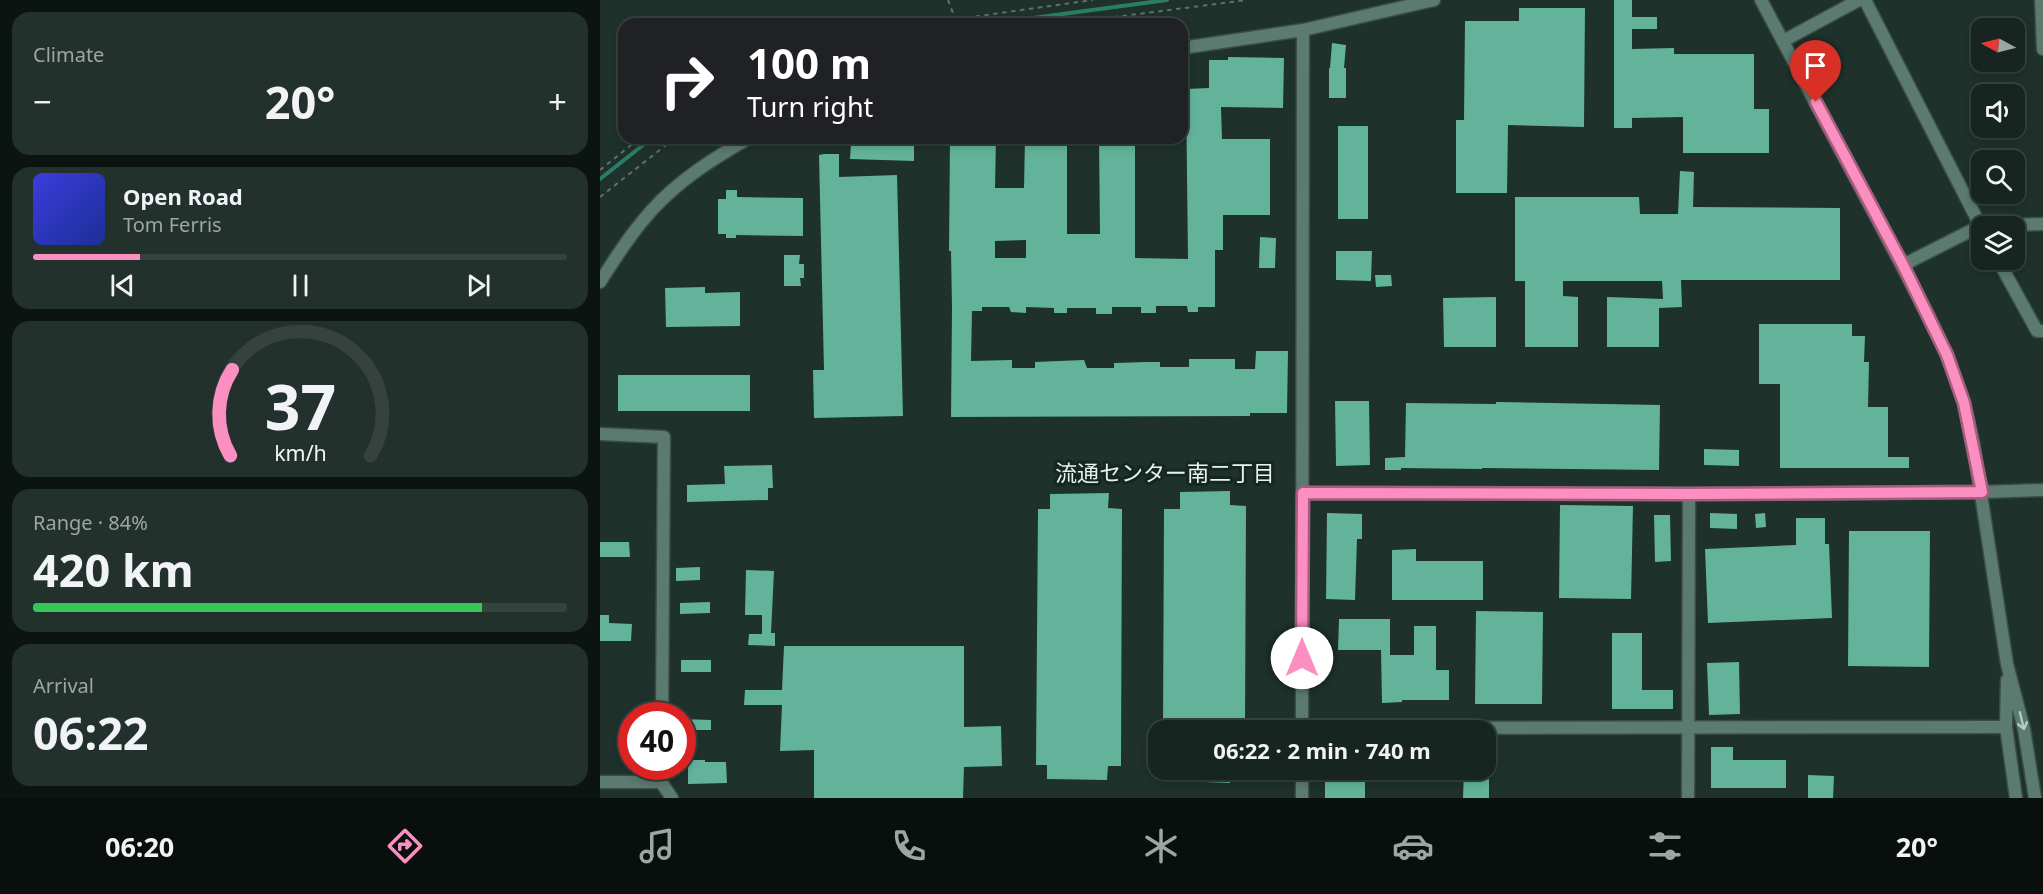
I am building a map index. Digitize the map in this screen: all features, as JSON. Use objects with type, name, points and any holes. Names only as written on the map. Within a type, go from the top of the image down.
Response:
[{"type":"street","points":[[1188,47],[1303,30],[1434,0]]},
{"type":"street","points":[[1761,0],[1903,265],[1947,355],[1964,403],[1982,492],[2007,664],[2024,729],[2035,798]]},
{"type":"street","points":[[1783,41],[1858,0]]},
{"type":"street","points":[[1865,0],[1975,216]]},
{"type":"street","points":[[2042,0],[2043,49]]},
{"type":"street","points":[[1302,720],[1303,30]]},
{"type":"street","points":[[600,282],[621,249],[652,210],[684,181],[721,153],[738,144]]},
{"type":"street","points":[[2025,225],[2043,224]]},
{"type":"street","points":[[1903,265],[1971,232]]},
{"type":"street","points":[[2003,270],[2037,331],[2043,331]]},
{"type":"street","points":[[600,434],[664,437],[662,702]]},
{"type":"street","points":[[1303,493],[1689,494],[2043,490]]},
{"type":"street","points":[[1688,798],[1689,494]]},
{"type":"street","points":[[2007,664],[2006,727],[2016,798]]},
{"type":"street","points":[[1496,728],[2006,727]]},
{"type":"street","points":[[1302,780],[1302,798]]},
{"type":"street","points":[[600,782],[661,782],[672,798]]},
{"type":"path","points":[[948,0],[955,18]]},
{"type":"path","points":[[962,18],[1093,0]]},
{"type":"path","points":[[1107,18],[1247,0]]},
{"type":"path","points":[[600,170],[632,144]]},
{"type":"path","points":[[600,197],[667,144]]},
{"type":"building","points":[[1614,0],[1632,0],[1632,17],[1657,17],[1657,29],[1632,29],[1632,49],[1674,48],[1674,54],[1754,54],[1754,109],[1769,109],[1769,153],[1683,153],[1683,117],[1632,118],[1632,128],[1614,128]]},
{"type":"building","points":[[1519,8],[1585,8],[1584,127],[1508,125],[1507,193],[1456,193],[1456,120],[1464,120],[1465,21],[1519,21]]},
{"type":"building","points":[[1332,43],[1346,45],[1344,68],[1346,68],[1346,98],[1329,98]]},
{"type":"building","points":[[1228,57],[1284,58],[1283,108],[1221,107],[1222,139],[1270,139],[1270,215],[1223,215],[1223,250],[1215,250],[1215,307],[1198,307],[1198,312],[1188,312],[1187,306],[1156,306],[1156,313],[1141,313],[1141,307],[1112,307],[1112,314],[1096,314],[1096,308],[1067,308],[1067,313],[1054,313],[1054,308],[1026,307],[1026,313],[1011,312],[1009,307],[982,307],[982,311],[972,311],[971,361],[1012,360],[1012,368],[1035,368],[1035,362],[1084,360],[1087,368],[1114,368],[1114,363],[1160,362],[1160,367],[1189,367],[1189,359],[1235,359],[1235,369],[1255,369],[1256,351],[1288,351],[1287,413],[1250,413],[1250,416],[951,417],[950,144],[996,144],[995,188],[1024,188],[1025,144],[1067,144],[1067,234],[1100,234],[1099,144],[1135,144],[1135,258],[1188,259],[1188,89],[1209,88],[1209,60],[1228,60]],"holes":[[[1026,240],[1026,258],[995,258],[995,241]]]},
{"type":"building","points":[[1338,126],[1368,126],[1368,219],[1338,219]]},
{"type":"building","points":[[851,144],[914,144],[914,161],[850,159]]},
{"type":"building","points":[[839,154],[839,177],[897,175],[903,416],[814,418],[813,370],[824,370],[819,155]]},
{"type":"building","points":[[1680,171],[1694,172],[1693,207],[1840,208],[1840,280],[1681,280],[1682,307],[1659,308],[1659,347],[1607,347],[1607,297],[1663,299],[1662,281],[1563,281],[1563,296],[1578,297],[1578,347],[1525,347],[1525,281],[1515,281],[1515,197],[1639,197],[1640,214],[1678,214]]},
{"type":"building","points":[[726,190],[737,190],[737,197],[803,198],[803,236],[736,235],[736,238],[726,238],[726,234],[718,234],[718,199],[726,199]]},
{"type":"building","points":[[1260,237],[1276,238],[1275,268],[1259,268]]},
{"type":"building","points":[[1336,251],[1372,251],[1371,281],[1336,280]]},
{"type":"building","points":[[784,255],[800,255],[799,264],[804,264],[804,278],[800,278],[801,286],[784,286]]},
{"type":"building","points":[[1375,275],[1391,275],[1392,286],[1376,287]]},
{"type":"building","points":[[705,287],[705,293],[740,292],[740,326],[666,327],[665,288]]},
{"type":"building","points":[[1496,297],[1496,347],[1444,347],[1443,298]]},
{"type":"building","points":[[1759,324],[1852,324],[1852,336],[1865,336],[1864,362],[1869,362],[1868,407],[1888,407],[1888,457],[1909,457],[1909,468],[1780,468],[1780,384],[1759,384]]},
{"type":"building","points":[[618,375],[750,375],[750,411],[618,411]]},
{"type":"building","points":[[1335,401],[1369,401],[1370,465],[1336,466]]},
{"type":"building","points":[[1496,402],[1660,405],[1659,470],[1401,468],[1401,470],[1385,470],[1385,458],[1405,457],[1406,403],[1496,404]]},
{"type":"building","points":[[1704,449],[1739,450],[1739,466],[1704,465]]},
{"type":"building","points":[[772,465],[773,488],[768,488],[768,500],[687,502],[687,485],[725,484],[724,466]]},
{"type":"building","points":[[1230,491],[1230,505],[1246,506],[1245,720],[1163,720],[1164,509],[1180,509],[1180,492]]},
{"type":"building","points":[[1109,493],[1108,508],[1122,509],[1121,766],[1108,766],[1107,780],[1047,779],[1047,765],[1036,765],[1038,509],[1050,509],[1050,494]]},
{"type":"building","points":[[1560,505],[1633,506],[1631,599],[1559,598]]},
{"type":"building","points":[[1327,513],[1362,514],[1362,539],[1357,539],[1355,600],[1326,599]]},
{"type":"building","points":[[1710,513],[1737,514],[1737,529],[1710,528]]},
{"type":"building","points":[[1765,513],[1766,527],[1756,528],[1755,514]]},
{"type":"building","points":[[1654,515],[1670,515],[1671,561],[1655,562]]},
{"type":"building","points":[[1796,518],[1825,518],[1825,544],[1829,544],[1832,618],[1708,623],[1705,549],[1796,545]]},
{"type":"building","points":[[1849,531],[1930,531],[1929,667],[1848,666]]},
{"type":"building","points":[[600,542],[629,542],[630,557],[600,557]]},
{"type":"building","points":[[1416,549],[1416,561],[1483,561],[1483,600],[1392,600],[1392,550]]},
{"type":"building","points":[[700,567],[700,580],[676,581],[676,568]]},
{"type":"building","points":[[746,570],[774,571],[771,633],[775,633],[775,646],[748,645],[749,634],[762,634],[762,615],[745,615]]},
{"type":"building","points":[[710,602],[710,613],[680,614],[680,603]]},
{"type":"building","points":[[1476,611],[1543,612],[1542,704],[1475,704]]},
{"type":"building","points":[[600,615],[609,615],[609,623],[632,624],[631,641],[600,641]]},
{"type":"building","points":[[1339,619],[1390,619],[1390,655],[1414,655],[1414,626],[1436,626],[1436,670],[1449,670],[1449,700],[1402,700],[1402,702],[1382,703],[1381,650],[1338,650]]},
{"type":"building","points":[[1612,633],[1642,633],[1642,690],[1673,690],[1673,709],[1612,709]]},
{"type":"building","points":[[784,646],[964,646],[964,727],[1001,726],[1002,766],[964,767],[963,798],[814,798],[814,750],[780,751],[782,705],[744,705],[745,690],[782,690]]},
{"type":"building","points":[[681,660],[711,660],[711,672],[681,672]]},
{"type":"building","points":[[1739,662],[1740,714],[1709,715],[1707,663]]},
{"type":"building","points":[[696,719],[711,720],[711,730],[696,730]]},
{"type":"building","points":[[1711,747],[1733,747],[1733,760],[1786,760],[1786,788],[1711,788]]},
{"type":"building","points":[[696,760],[726,762],[727,783],[688,784],[688,780],[696,780]]},
{"type":"building","points":[[1808,775],[1834,776],[1833,798],[1808,798]]},
{"type":"building","points":[[1230,780],[1230,783],[1178,781]]},
{"type":"building","points":[[1325,780],[1365,780],[1365,798],[1325,798]]},
{"type":"building","points":[[1464,780],[1489,780],[1489,798],[1463,798]]},
{"type":"waterway","points":[[1033,18],[1167,0]]},
{"type":"waterway","points":[[600,179],[644,144]]},
{"type":"district","name":"流通センター南二丁目","points":[[1165,473]]},
{"type":"route","points":[[1302,658],[1303,493],[1982,492],[1964,403],[1947,355],[1903,265],[1816,102]]}]
